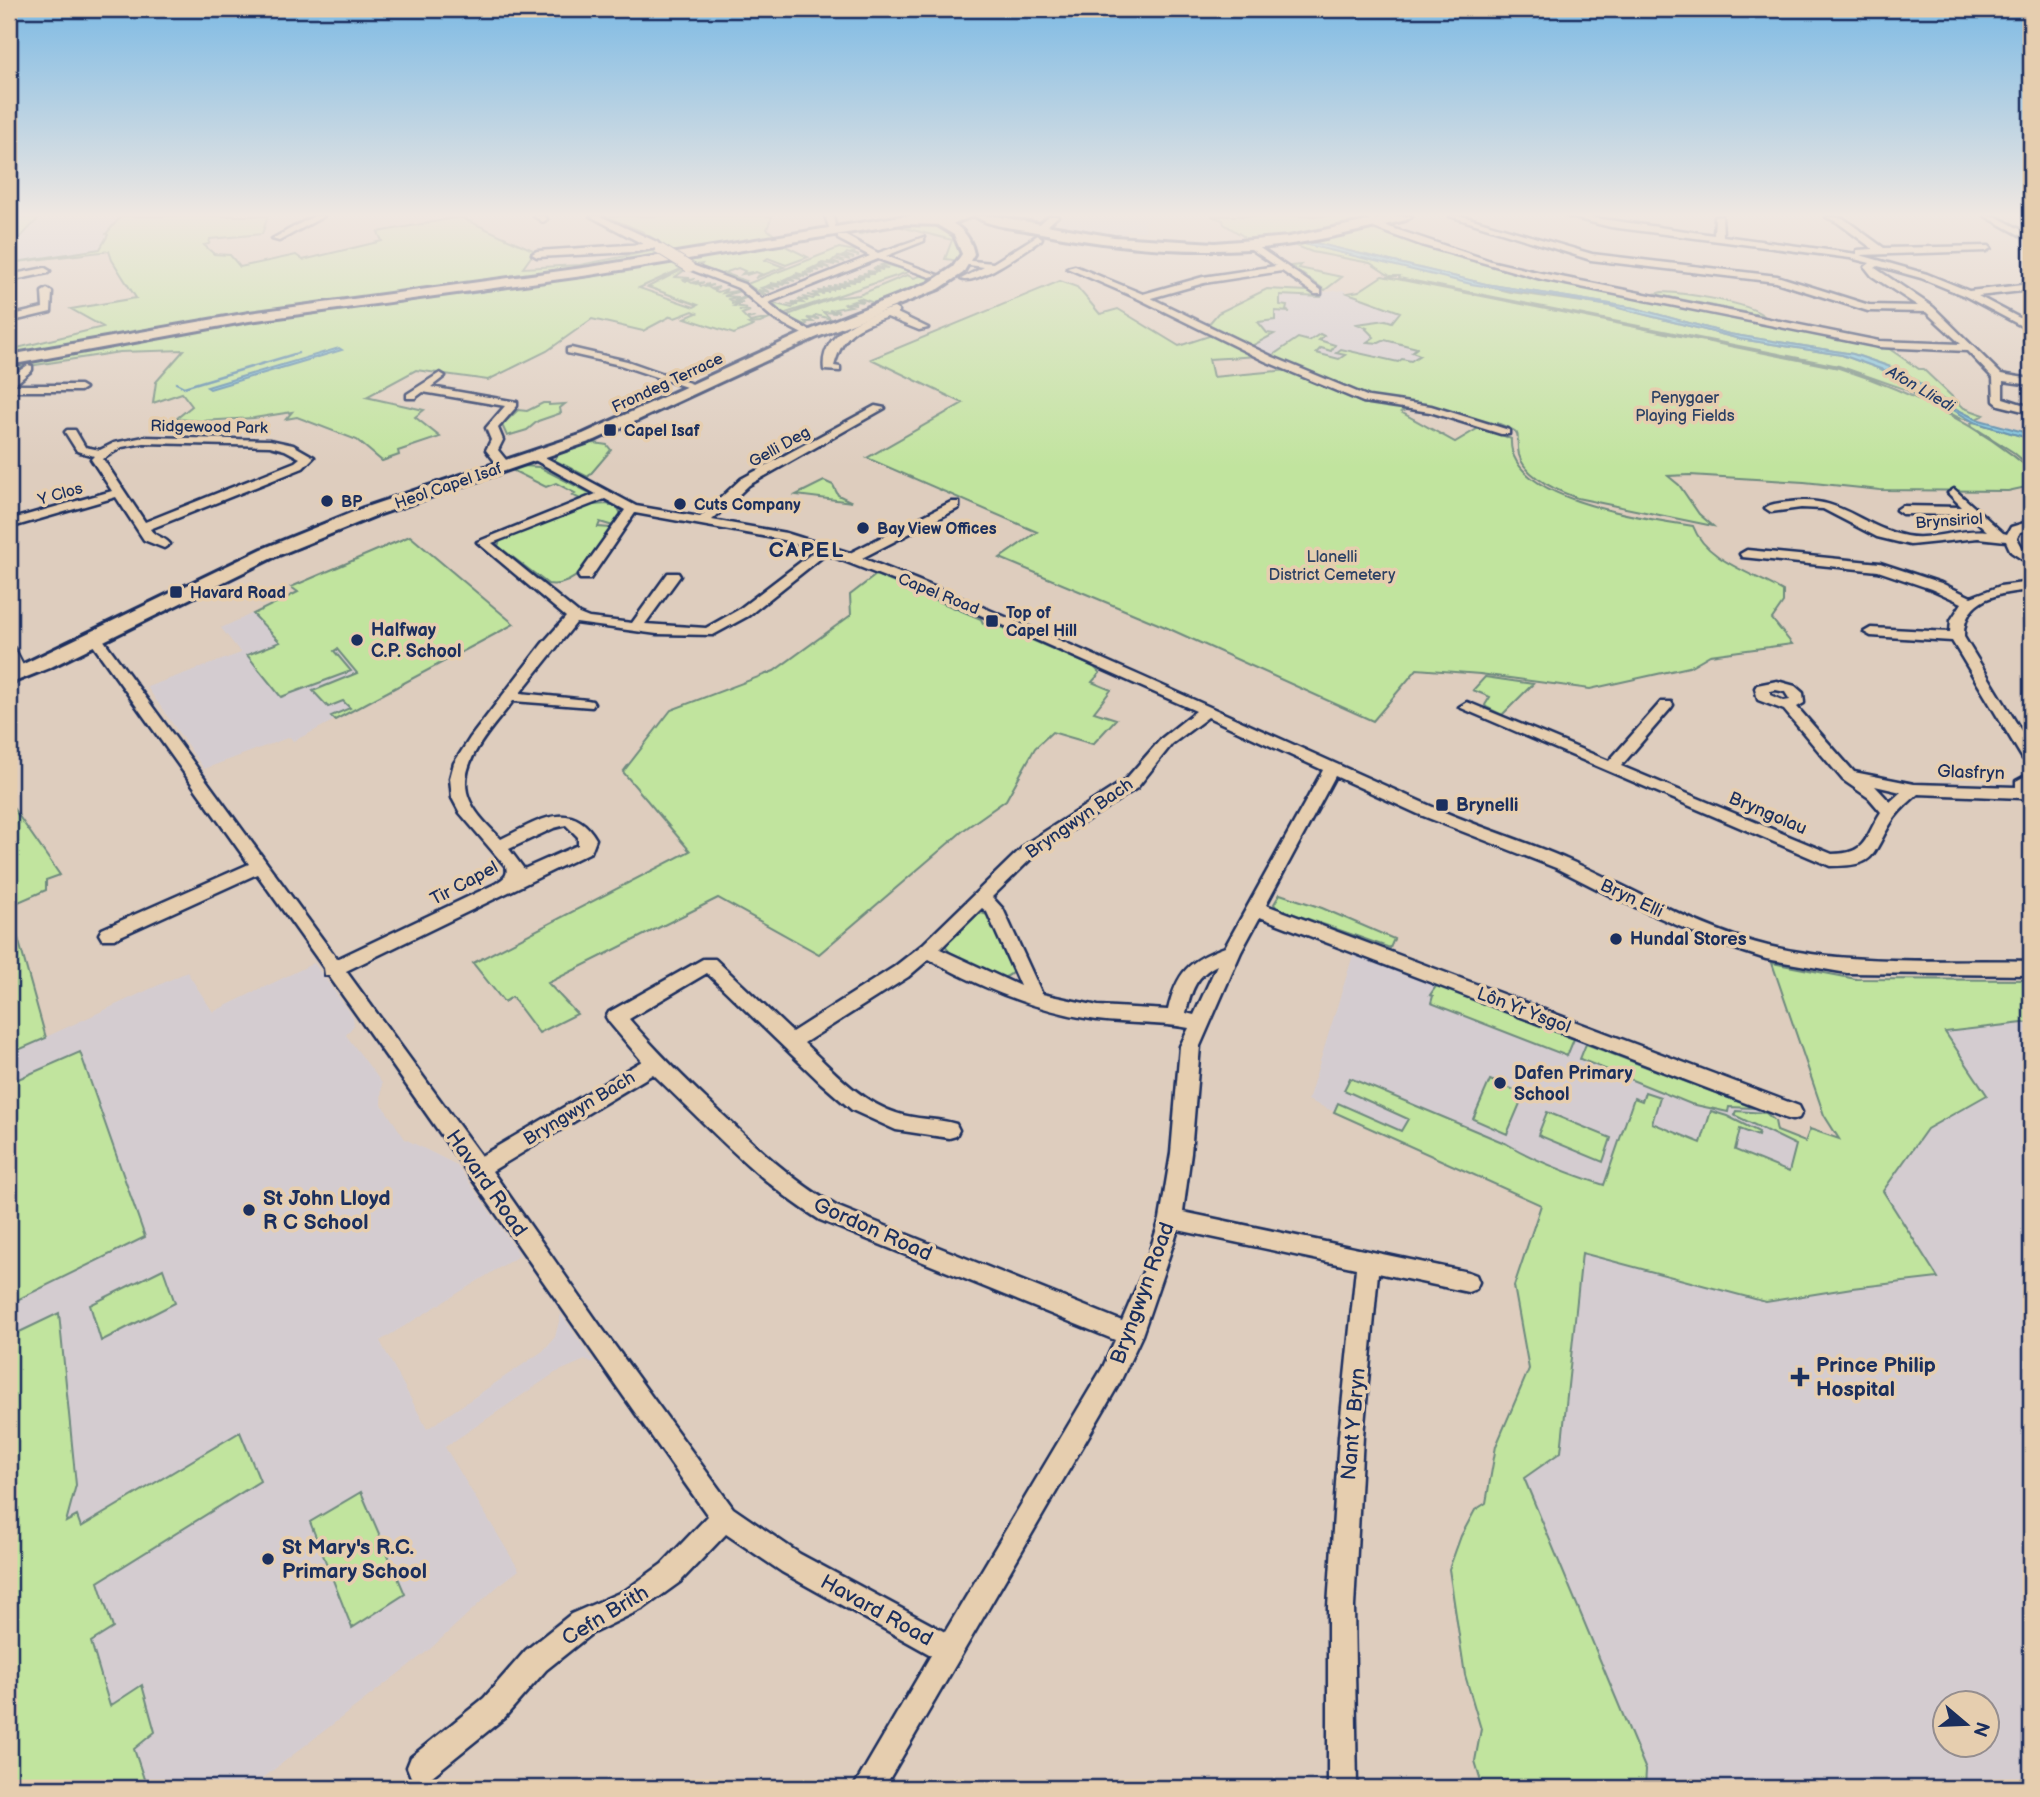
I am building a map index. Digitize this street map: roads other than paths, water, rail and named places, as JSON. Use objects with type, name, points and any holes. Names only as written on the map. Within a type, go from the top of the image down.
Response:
[{"type":"main road","points":[[9,360],[236,319],[377,300]]},
{"type":"street","points":[[9,319],[48,310],[47,300]]},
{"type":"street","points":[[759,300],[778,317],[808,336],[834,347]]},
{"type":"street","points":[[762,302],[767,300]]},
{"type":"street","name":"Frondeg Terrace","points":[[535,456],[589,437],[808,336],[899,300]]},
{"type":"street","points":[[1148,300],[1269,359],[1367,400],[1430,409],[1505,432]]},
{"type":"street","points":[[1666,300],[1879,344],[1972,348]]},
{"type":"street","points":[[1842,300],[1868,308],[1930,309]]},
{"type":"street","points":[[1917,300],[1972,348],[1998,377],[2031,382]]},
{"type":"street","points":[[1979,300],[2031,328]]},
{"type":"street","points":[[1723,301],[1768,312],[1781,323]]},
{"type":"street","points":[[836,369],[828,368],[834,347],[844,330],[890,312],[923,328]]},
{"type":"street","points":[[571,352],[623,363],[696,387]]},
{"type":"street","points":[[9,385],[29,368]]},
{"type":"street","points":[[411,396],[440,376]]},
{"type":"street","points":[[1998,377],[1998,399],[2003,403],[2031,410]]},
{"type":"street","points":[[9,385],[80,388]]},
{"type":"street","points":[[422,389],[513,404],[492,428],[496,440],[492,450],[505,466]]},
{"type":"street","name":"Gelli Deg","points":[[702,522],[745,482],[879,408]]},
{"type":"street","points":[[90,432],[72,434],[81,449],[101,454],[97,459],[101,467],[149,537],[164,544]]},
{"type":"street","name":"Ridgewood Park","points":[[101,454],[132,441],[157,440],[270,443],[289,446],[308,457],[299,465],[143,527]]},
{"type":"street","name":"Heol Capel Isaf","points":[[15,676],[268,553],[369,512],[535,456]]},
{"type":"street","name":"Capel Road","points":[[535,456],[632,509],[786,537],[851,558],[972,606],[1332,767]]},
{"type":"street","name":"Y Clos","points":[[9,524],[120,492]]},
{"type":"street","points":[[1954,494],[2031,561]]},
{"type":"street","points":[[606,495],[484,542],[574,617],[586,622],[687,633],[708,632],[744,613],[825,549]]},
{"type":"street","name":"Brynsiriol","points":[[1771,508],[1801,504],[1825,505],[1882,534],[1902,540],[1946,536],[2005,537]]},
{"type":"street","points":[[851,558],[955,505]]},
{"type":"street","points":[[586,576],[632,509]]},
{"type":"street","points":[[1902,510],[1972,511]]},
{"type":"street","points":[[2005,537],[2015,530],[2031,525]]},
{"type":"street","points":[[1747,554],[1880,567],[1926,582],[1971,602]]},
{"type":"street","points":[[635,628],[673,576]]},
{"type":"street","points":[[1871,632],[1957,637],[1958,618],[1971,602],[2009,589],[2031,586]]},
{"type":"street","name":"Tir Capel","points":[[332,970],[512,881],[516,872],[514,864],[468,813],[460,798],[458,778],[462,762],[475,741],[561,629],[574,617]]},
{"type":"street","name":"Glasfryn","points":[[1957,637],[2031,759]]},
{"type":"street","name":"Havard Road","points":[[95,638],[332,970],[478,1168],[593,1335],[724,1517],[791,1563],[950,1650]]},
{"type":"street","points":[[9,651],[15,676]]},
{"type":"street","points":[[509,696],[587,704]]},
{"type":"street","points":[[1611,768],[1666,705]]},
{"type":"street","points":[[1788,706],[1849,776],[1875,794],[1890,812]]},
{"type":"street","name":"Bryngolau","points":[[1468,707],[1830,860],[1854,862],[1866,855],[1890,812],[1914,789]]},
{"type":"street","name":"Bryngwyn Bach","points":[[791,1042],[901,972],[928,950],[1033,847],[1131,784],[1167,741],[1208,710]]},
{"type":"street","name":"Bryngwyn Road","points":[[868,1788],[1112,1374],[1130,1335],[1171,1219],[1181,1153],[1190,1046],[1232,952],[1332,767]]},
{"type":"street","name":"Bryn Elli","points":[[1332,767],[1450,821],[1562,864],[1688,924],[1766,952],[1847,966],[2031,968]]},
{"type":"street","name":"Glasfryn","points":[[1849,776],[1914,789],[2029,790]]},
{"type":"street","points":[[499,847],[561,820],[572,822],[583,829],[588,839],[585,848],[512,881]]},
{"type":"street","points":[[108,934],[258,867]]},
{"type":"street","points":[[981,897],[994,909],[1034,998]]},
{"type":"street","name":"Lôn Yr Ysgol","points":[[1255,908],[1792,1112]]},
{"type":"street","points":[[928,950],[965,971],[1068,1008],[1100,1013],[1176,1017],[1199,1023]]},
{"type":"street","points":[[1176,1017],[1183,986],[1202,961],[1232,952]]},
{"type":"street","name":"Bryngwyn Bach","points":[[478,1168],[654,1063],[615,1017],[709,964],[859,1106],[885,1120],[916,1128],[948,1130]]},
{"type":"street","name":"Gordon Road","points":[[654,1063],[794,1194],[840,1218],[1130,1335]]},
{"type":"street","points":[[1171,1219],[1468,1282]]},
{"type":"street","name":"Nant Y Bryn","points":[[1343,1788],[1341,1607],[1351,1436],[1368,1261]]},
{"type":"street","name":"Cefn Brith","points":[[421,1767],[494,1708],[536,1660],[581,1624],[635,1599],[671,1573],[724,1517]]},
{"type":"water","name":"Afon Lliedi","points":[[1572,300],[1635,308],[1729,334],[1853,354],[1902,371],[1956,409],[1976,419],[2031,434],[2031,439],[1974,422],[1889,372],[1842,355],[1740,339],[1611,306]]},
{"type":"water","points":[[339,348],[342,350],[210,389],[207,387]]},
{"type":"waterway","points":[[176,383],[184,387],[298,353]]},
{"type":"place","name":"Capel Isaf","points":[[610,430]]},
{"type":"place","name":"BP","points":[[327,501]]},
{"type":"place","name":"Cuts Company","points":[[680,504]]},
{"type":"place","name":"Bay View Offices","points":[[863,528]]},
{"type":"place","name":"Havard Road","points":[[176,592]]},
{"type":"place","name":"Top of Capel Hill","points":[[992,621]]},
{"type":"place","name":"Halfway C.P. School","points":[[357,640]]},
{"type":"place","name":"Brynelli","points":[[1442,805]]},
{"type":"place","name":"Hundal Stores","points":[[1616,939]]},
{"type":"place","name":"Dafen Primary School","points":[[1500,1083]]},
{"type":"place","name":"St John Lloyd R C School","points":[[249,1210]]},
{"type":"place","name":"Prince Philip Hospital","points":[[1800,1377]]},
{"type":"place","name":"St Mary's R.C. Primary School","points":[[268,1559]]},
{"type":"district","name":"CAPEL","points":[[807,550]]},
{"type":"park label","name":"Penygaer Playing Fields","points":[[1685,406]]},
{"type":"park label","name":"Llanelli District Cemetery","points":[[1332,565]]}]
